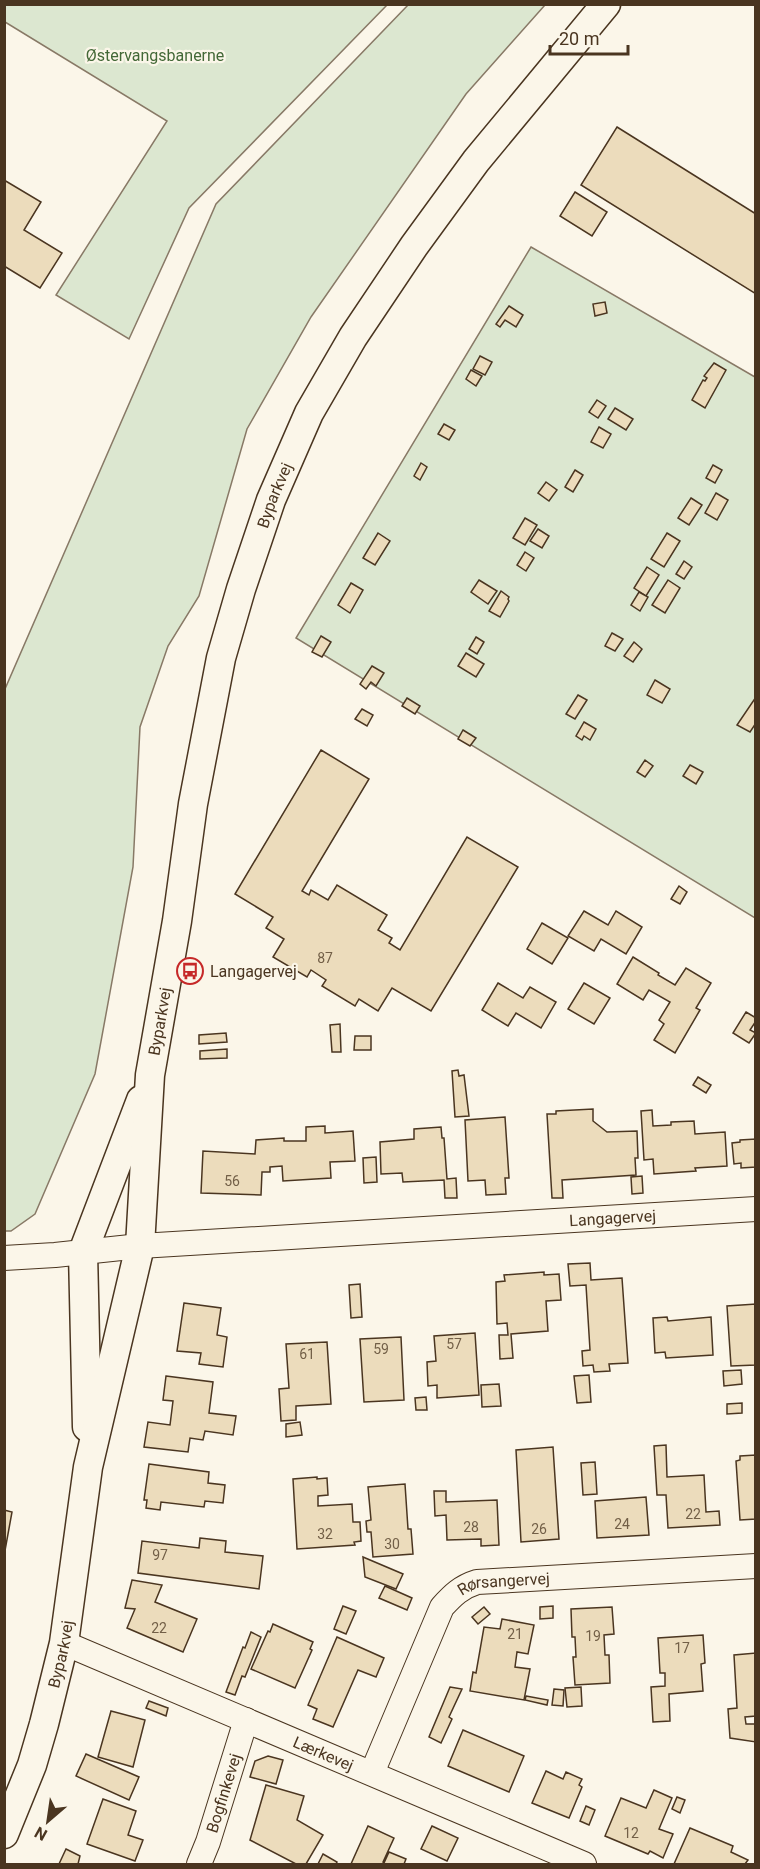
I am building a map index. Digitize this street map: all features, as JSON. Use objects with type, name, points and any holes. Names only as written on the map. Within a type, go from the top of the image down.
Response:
[{"type":"street","name":"Byparkvej","points":[[4,1834],[32,1765],[63,1643],[88,1467],[140,1246],[150,1075],[177,921],[194,804],[221,658],[241,589],[271,500],[309,413],[353,337],[408,255],[476,161],[606,4]]},
{"type":"street","name":"Byparkvej","points":[[88,1467],[83,1252],[150,1075]]},
{"type":"street","name":"Langagervej","points":[[4,1258],[140,1246],[756,1209]]},
{"type":"street","name":"Rørsangervej","points":[[372,1773],[442,1607],[464,1586],[477,1582],[756,1566]]},
{"type":"street","name":"Lærkevej","points":[[63,1643],[584,1864]]},
{"type":"street","name":"Bogfinkevej","points":[[199,1864],[246,1720]]},
{"type":"green space","points":[[409,4],[545,5],[466,94],[311,317],[247,429],[199,596],[168,646],[140,727],[133,867],[95,1074],[35,1214],[11,1231],[5,1231],[5,689],[216,204]]},
{"type":"green space","name":"Østervangsbanerne","points":[[4,5],[387,5],[189,208],[129,339],[56,295],[167,121],[5,22]]},
{"type":"green space","points":[[531,247],[755,377],[755,918],[296,638]]},
{"type":"building","points":[[617,127],[756,214],[756,294],[581,185]]},
{"type":"building","points":[[4,180],[41,202],[24,230],[62,253],[40,288],[4,266]]},
{"type":"building","points":[[575,192],[607,212],[592,236],[560,216]]},
{"type":"building","points":[[605,302],[607,313],[595,316],[593,304]]},
{"type":"building","points":[[509,306],[523,315],[516,327],[505,320],[500,327],[496,324]]},
{"type":"building","points":[[480,356],[492,362],[485,375],[473,369]]},
{"type":"building","points":[[714,363],[726,370],[705,408],[692,400],[703,380],[707,378],[704,376]]},
{"type":"building","points":[[471,370],[482,376],[476,386],[466,379]]},
{"type":"building","points":[[597,400],[606,406],[598,418],[589,412]]},
{"type":"building","points":[[615,408],[633,419],[626,430],[608,419]]},
{"type":"building","points":[[444,424],[455,430],[449,440],[438,434]]},
{"type":"building","points":[[599,427],[611,434],[603,448],[591,442]]},
{"type":"building","points":[[421,463],[427,467],[420,480],[414,476]]},
{"type":"building","points":[[713,465],[722,470],[715,483],[706,478]]},
{"type":"building","points":[[575,470],[583,475],[573,492],[565,487]]},
{"type":"building","points":[[546,482],[557,490],[549,501],[538,493]]},
{"type":"building","points":[[716,493],[728,500],[717,520],[705,513]]},
{"type":"building","points":[[691,498],[702,505],[689,525],[678,518]]},
{"type":"building","points":[[525,518],[537,525],[525,545],[513,538]]},
{"type":"building","points":[[538,529],[549,536],[542,548],[530,541]]},
{"type":"building","points":[[378,533],[390,541],[375,565],[363,558]]},
{"type":"building","points":[[667,533],[680,541],[664,567],[651,559]]},
{"type":"building","points":[[525,552],[534,558],[526,571],[517,565]]},
{"type":"building","points":[[684,561],[692,567],[684,579],[676,574]]},
{"type":"building","points":[[647,567],[659,575],[646,596],[634,588]]},
{"type":"building","points":[[479,580],[497,591],[488,604],[471,592]]},
{"type":"building","points":[[668,580],[680,588],[665,613],[652,605]]},
{"type":"building","points":[[351,583],[363,590],[350,613],[338,605]]},
{"type":"building","points":[[501,591],[509,597],[509,601],[500,617],[489,611]]},
{"type":"building","points":[[639,592],[648,597],[640,611],[631,605]]},
{"type":"building","points":[[612,633],[623,639],[615,651],[605,646]]},
{"type":"building","points":[[321,636],[331,642],[322,657],[312,652]]},
{"type":"building","points":[[476,637],[484,642],[477,654],[469,649]]},
{"type":"building","points":[[634,642],[642,649],[633,662],[624,656]]},
{"type":"building","points":[[466,653],[484,664],[476,677],[458,666]]},
{"type":"building","points":[[372,666],[384,673],[376,686],[371,682],[366,689],[360,684]]},
{"type":"building","points":[[655,680],[670,689],[662,703],[647,695]]},
{"type":"building","points":[[578,695],[587,700],[575,719],[566,714]]},
{"type":"building","points":[[756,697],[756,723],[750,732],[737,725]]},
{"type":"building","points":[[407,698],[420,706],[415,714],[402,706]]},
{"type":"building","points":[[362,709],[373,715],[367,726],[355,719]]},
{"type":"building","points":[[584,722],[596,729],[590,740],[584,736],[582,740],[576,736]]},
{"type":"building","points":[[463,730],[476,738],[470,746],[458,739]]},
{"type":"building","points":[[321,750],[369,779],[302,891],[309,895],[311,890],[328,900],[337,885],[387,915],[378,930],[392,938],[389,943],[400,950],[467,837],[518,867],[431,1011],[392,988],[378,1011],[359,999],[355,1006],[322,986],[326,980],[311,970],[307,977],[273,957],[284,939],[266,928],[273,917],[235,894]]},
{"type":"building","points":[[645,760],[653,766],[645,777],[637,772]]},
{"type":"building","points":[[690,765],[703,772],[696,784],[683,776]]},
{"type":"building","points":[[679,886],[687,892],[680,904],[671,899]]},
{"type":"building","points":[[584,911],[608,925],[616,911],[642,927],[626,954],[601,939],[594,951],[568,936]]},
{"type":"building","points":[[542,923],[568,938],[552,964],[527,949]]},
{"type":"building","points":[[633,957],[675,985],[686,968],[711,983],[696,1008],[700,1010],[675,1053],[654,1040],[664,1024],[659,1020],[670,1002],[649,990],[643,1000],[617,984]]},
{"type":"building","points":[[498,983],[523,998],[530,987],[556,1002],[541,1028],[516,1013],[508,1026],[482,1010]]},
{"type":"building","points":[[584,983],[610,998],[594,1024],[568,1009]]},
{"type":"building","points":[[746,1012],[756,1018],[750,1030],[756,1033],[749,1043],[733,1033]]},
{"type":"building","points":[[340,1024],[341,1052],[332,1052],[330,1025]]},
{"type":"building","points":[[226,1033],[227,1042],[199,1044],[199,1035]]},
{"type":"building","points":[[355,1036],[371,1036],[371,1050],[354,1050]]},
{"type":"building","points":[[227,1049],[227,1058],[200,1059],[200,1051]]},
{"type":"building","points":[[458,1070],[459,1076],[464,1075],[469,1116],[455,1117],[452,1071]]},
{"type":"building","points":[[698,1077],[711,1085],[706,1093],[693,1085]]},
{"type":"building","points":[[593,1109],[593,1121],[607,1132],[637,1131],[636,1175],[562,1180],[563,1198],[552,1198],[547,1114],[556,1114],[556,1111]]},
{"type":"building","points":[[652,1110],[653,1126],[694,1121],[695,1134],[725,1132],[727,1166],[654,1174],[653,1159],[644,1160],[641,1111]]},
{"type":"building","points":[[505,1117],[509,1178],[505,1178],[506,1194],[486,1195],[485,1180],[468,1181],[465,1120]]},
{"type":"building","points":[[325,1126],[325,1133],[353,1131],[355,1161],[330,1162],[331,1178],[283,1181],[282,1166],[270,1167],[270,1172],[262,1172],[261,1195],[201,1193],[203,1151],[255,1154],[256,1140],[284,1138],[284,1141],[306,1141],[306,1127]]},
{"type":"building","points":[[441,1127],[447,1179],[456,1178],[457,1198],[445,1198],[444,1180],[403,1182],[402,1173],[381,1174],[380,1142],[414,1139],[414,1129]]},
{"type":"building","points":[[756,1139],[756,1167],[741,1168],[741,1163],[734,1164],[732,1143]]},
{"type":"building","points":[[376,1157],[377,1182],[364,1183],[363,1158]]},
{"type":"building","points":[[642,1176],[643,1193],[632,1194],[631,1177]]},
{"type":"building","points":[[590,1263],[591,1280],[622,1278],[628,1363],[609,1364],[610,1371],[594,1372],[593,1365],[583,1366],[582,1351],[590,1350],[586,1285],[570,1286],[568,1264]]},
{"type":"building","points":[[544,1272],[544,1275],[559,1274],[561,1300],[546,1301],[548,1331],[511,1334],[513,1358],[500,1359],[499,1335],[508,1335],[507,1323],[497,1324],[496,1282],[505,1281],[504,1275]]},
{"type":"building","points":[[360,1284],[362,1317],[351,1318],[349,1285]]},
{"type":"building","points":[[184,1303],[221,1308],[217,1335],[227,1337],[223,1367],[199,1364],[201,1353],[177,1351]]},
{"type":"building","points":[[756,1304],[756,1365],[731,1366],[727,1306]]},
{"type":"building","points":[[667,1317],[668,1321],[711,1317],[713,1355],[666,1358],[665,1352],[655,1353],[653,1318]]},
{"type":"building","points":[[475,1333],[479,1395],[437,1398],[437,1385],[428,1386],[427,1362],[436,1361],[434,1336]]},
{"type":"building","points":[[401,1337],[404,1400],[364,1402],[360,1339]]},
{"type":"building","points":[[327,1342],[331,1404],[296,1406],[296,1420],[281,1421],[279,1389],[289,1388],[286,1344]]},
{"type":"building","points":[[741,1370],[742,1384],[724,1386],[723,1371]]},
{"type":"building","points":[[589,1375],[591,1402],[577,1403],[574,1376]]},
{"type":"building","points":[[166,1376],[213,1382],[209,1413],[236,1416],[233,1435],[205,1431],[203,1440],[190,1438],[188,1452],[144,1447],[148,1422],[170,1425],[173,1401],[163,1400]]},
{"type":"building","points":[[499,1384],[501,1406],[482,1407],[481,1385]]},
{"type":"building","points":[[426,1397],[427,1410],[416,1410],[415,1398]]},
{"type":"building","points":[[742,1403],[742,1413],[727,1414],[727,1404]]},
{"type":"building","points":[[300,1422],[302,1435],[286,1437],[286,1424]]},
{"type":"building","points":[[666,1445],[667,1477],[704,1475],[706,1512],[719,1511],[720,1525],[668,1528],[666,1495],[657,1495],[654,1446]]},
{"type":"building","points":[[553,1447],[559,1539],[521,1542],[516,1450]]},
{"type":"building","points":[[756,1455],[756,1519],[740,1520],[736,1461],[740,1460],[740,1456]]},
{"type":"building","points":[[595,1462],[597,1494],[583,1495],[581,1463]]},
{"type":"building","points":[[149,1464],[209,1472],[208,1483],[225,1485],[223,1503],[205,1501],[204,1507],[161,1502],[160,1510],[146,1508],[147,1500],[144,1500]]},
{"type":"building","points":[[317,1477],[317,1479],[327,1478],[328,1495],[318,1496],[318,1506],[352,1504],[353,1522],[360,1522],[361,1541],[354,1542],[355,1545],[297,1549],[293,1479]]},
{"type":"building","points":[[405,1484],[408,1529],[411,1529],[413,1554],[373,1557],[371,1532],[367,1532],[366,1521],[371,1520],[368,1487]]},
{"type":"building","points":[[434,1491],[446,1491],[446,1502],[497,1500],[499,1545],[481,1546],[481,1539],[447,1540],[446,1515],[435,1516]]},
{"type":"building","points":[[646,1497],[649,1535],[597,1538],[595,1501]]},
{"type":"building","points":[[4,1510],[12,1512],[4,1556]]},
{"type":"building","points":[[200,1538],[226,1541],[225,1552],[263,1556],[259,1589],[138,1573],[142,1541],[199,1548]]},
{"type":"building","points":[[363,1557],[403,1574],[396,1589],[365,1577]]},
{"type":"building","points":[[132,1580],[162,1585],[155,1602],[197,1619],[183,1652],[127,1628],[135,1609],[125,1608]]},
{"type":"building","points":[[385,1586],[412,1598],[407,1610],[379,1598]]},
{"type":"building","points":[[343,1606],[356,1611],[346,1634],[334,1629]]},
{"type":"building","points":[[553,1606],[553,1618],[540,1619],[540,1607]]},
{"type":"building","points":[[484,1607],[490,1614],[478,1624],[472,1617]]},
{"type":"building","points":[[612,1607],[614,1634],[604,1635],[605,1655],[609,1655],[610,1683],[575,1685],[573,1657],[576,1657],[575,1637],[572,1637],[571,1609]]},
{"type":"building","points":[[502,1619],[534,1625],[528,1654],[517,1652],[515,1667],[530,1669],[524,1700],[470,1691],[473,1672],[476,1673],[484,1627],[500,1629]]},
{"type":"building","points":[[273,1624],[313,1642],[310,1649],[312,1650],[295,1688],[251,1669]]},
{"type":"building","points":[[251,1632],[261,1637],[245,1677],[242,1676],[235,1695],[226,1692],[243,1647],[245,1648]]},
{"type":"building","points":[[703,1635],[705,1663],[701,1664],[703,1691],[669,1694],[670,1721],[653,1722],[651,1687],[665,1686],[665,1673],[660,1673],[658,1638]]},
{"type":"building","points":[[337,1637],[384,1658],[376,1677],[358,1670],[333,1727],[313,1719],[317,1709],[308,1705]]},
{"type":"building","points":[[756,1653],[756,1716],[745,1717],[746,1724],[756,1724],[756,1742],[730,1738],[728,1709],[737,1708],[734,1655]]},
{"type":"building","points":[[450,1687],[462,1689],[449,1717],[452,1719],[441,1743],[429,1737]]},
{"type":"building","points":[[581,1687],[582,1706],[567,1707],[565,1688]]},
{"type":"building","points":[[554,1689],[564,1690],[563,1706],[552,1705]]},
{"type":"building","points":[[526,1696],[548,1700],[547,1705],[525,1700]]},
{"type":"building","points":[[149,1701],[168,1708],[166,1716],[146,1708]]},
{"type":"building","points":[[111,1711],[145,1720],[133,1767],[98,1757]]},
{"type":"building","points":[[463,1730],[524,1756],[509,1792],[448,1766]]},
{"type":"building","points":[[86,1754],[139,1777],[129,1800],[76,1776]]},
{"type":"building","points":[[268,1756],[283,1760],[276,1784],[250,1777],[255,1761]]},
{"type":"building","points":[[546,1771],[563,1779],[566,1772],[582,1779],[579,1785],[582,1787],[569,1818],[532,1803]]},
{"type":"building","points":[[266,1785],[304,1796],[297,1820],[323,1835],[306,1864],[296,1864],[250,1840]]},
{"type":"building","points":[[654,1790],[672,1798],[659,1829],[673,1834],[663,1858],[650,1851],[648,1854],[605,1836],[621,1798],[646,1808]]},
{"type":"building","points":[[677,1797],[685,1800],[680,1813],[672,1809]]},
{"type":"building","points":[[103,1799],[136,1811],[128,1835],[143,1840],[135,1861],[87,1844]]},
{"type":"building","points":[[586,1806],[595,1810],[589,1825],[580,1821]]},
{"type":"building","points":[[368,1826],[394,1838],[383,1862],[389,1852],[406,1859],[404,1864],[351,1864]]},
{"type":"building","points":[[432,1826],[458,1838],[447,1861],[421,1849]]},
{"type":"building","points":[[690,1828],[733,1846],[731,1852],[748,1860],[745,1864],[674,1864]]},
{"type":"building","points":[[66,1849],[80,1856],[78,1864],[59,1864]]},
{"type":"building","points":[[323,1854],[337,1862],[336,1864],[318,1864]]},
{"type":"place","name":"Langagervej","points":[[190,971]]}]
